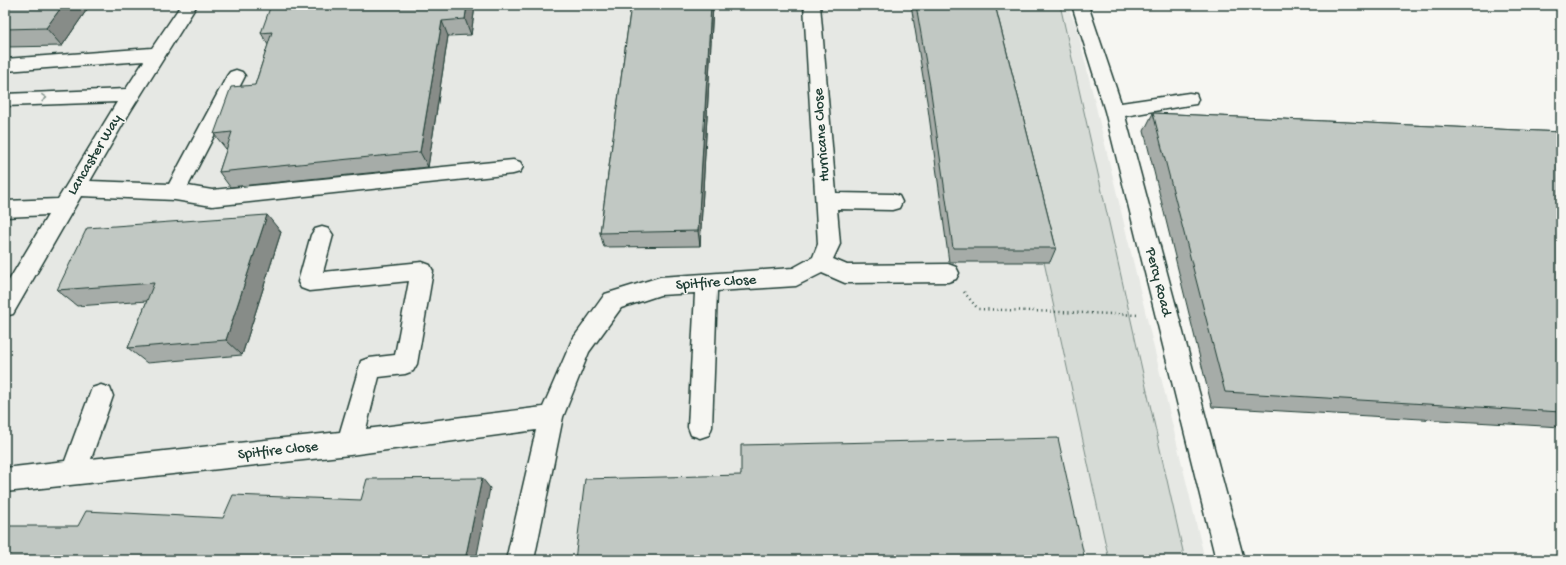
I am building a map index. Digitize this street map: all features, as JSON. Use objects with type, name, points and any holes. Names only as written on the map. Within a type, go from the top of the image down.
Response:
[{"type":"street","name":"Lancaster Way","points":[[5,307],[131,95],[189,5]]},
{"type":"street","name":"Hurricane Close","points":[[812,5],[829,244],[821,263]]},
{"type":"street","name":"Percy Road","points":[[1080,5],[1114,111],[1230,560]]},
{"type":"street","points":[[5,65],[157,54]]},
{"type":"street","points":[[175,192],[236,76]]},
{"type":"street","points":[[5,100],[131,95]]},
{"type":"street","points":[[1114,111],[1189,99]]},
{"type":"street","points":[[75,188],[175,192],[212,198],[513,167]]},
{"type":"street","points":[[827,201],[892,202]]},
{"type":"street","points":[[5,209],[64,207]]},
{"type":"street","points":[[322,236],[309,282],[422,271],[405,364],[369,368],[350,443]]},
{"type":"street","points":[[821,263],[845,274],[948,273]]},
{"type":"street","name":"Spitfire Close","points":[[520,560],[551,417],[580,347],[613,302],[660,286],[796,277],[821,263]]},
{"type":"street","points":[[700,427],[706,284]]},
{"type":"street","points":[[73,474],[101,396]]},
{"type":"street","name":"Spitfire Close","points":[[5,480],[73,474],[350,443],[551,417]]},
{"type":"path","points":[[948,273],[978,308],[1167,316]]},
{"type":"shaded area","points":[[5,5],[1067,5],[1077,28],[1205,560],[5,560]]},
{"type":"shaded area","points":[[988,5],[1060,5],[1185,560],[1109,560]]},
{"type":"building","points":[[5,5],[63,5],[46,28],[5,29]]},
{"type":"building","points":[[271,5],[467,5],[465,19],[442,21],[420,152],[219,172],[232,132],[214,134],[231,87],[255,85],[272,32],[261,33]]},
{"type":"building","points":[[631,5],[711,5],[698,231],[600,233]]},
{"type":"building","points":[[916,5],[995,5],[1056,248],[953,248],[930,86]]},
{"type":"building","points":[[1153,113],[1561,132],[1561,412],[1225,392]]},
{"type":"building","points":[[267,215],[226,340],[128,348],[154,283],[57,290],[87,228]]},
{"type":"building","points":[[1058,438],[1085,560],[575,560],[585,479],[741,475],[741,445]]},
{"type":"building","points":[[482,478],[465,560],[5,560],[5,526],[78,526],[86,511],[223,518],[233,495],[361,500],[367,479]]}]
